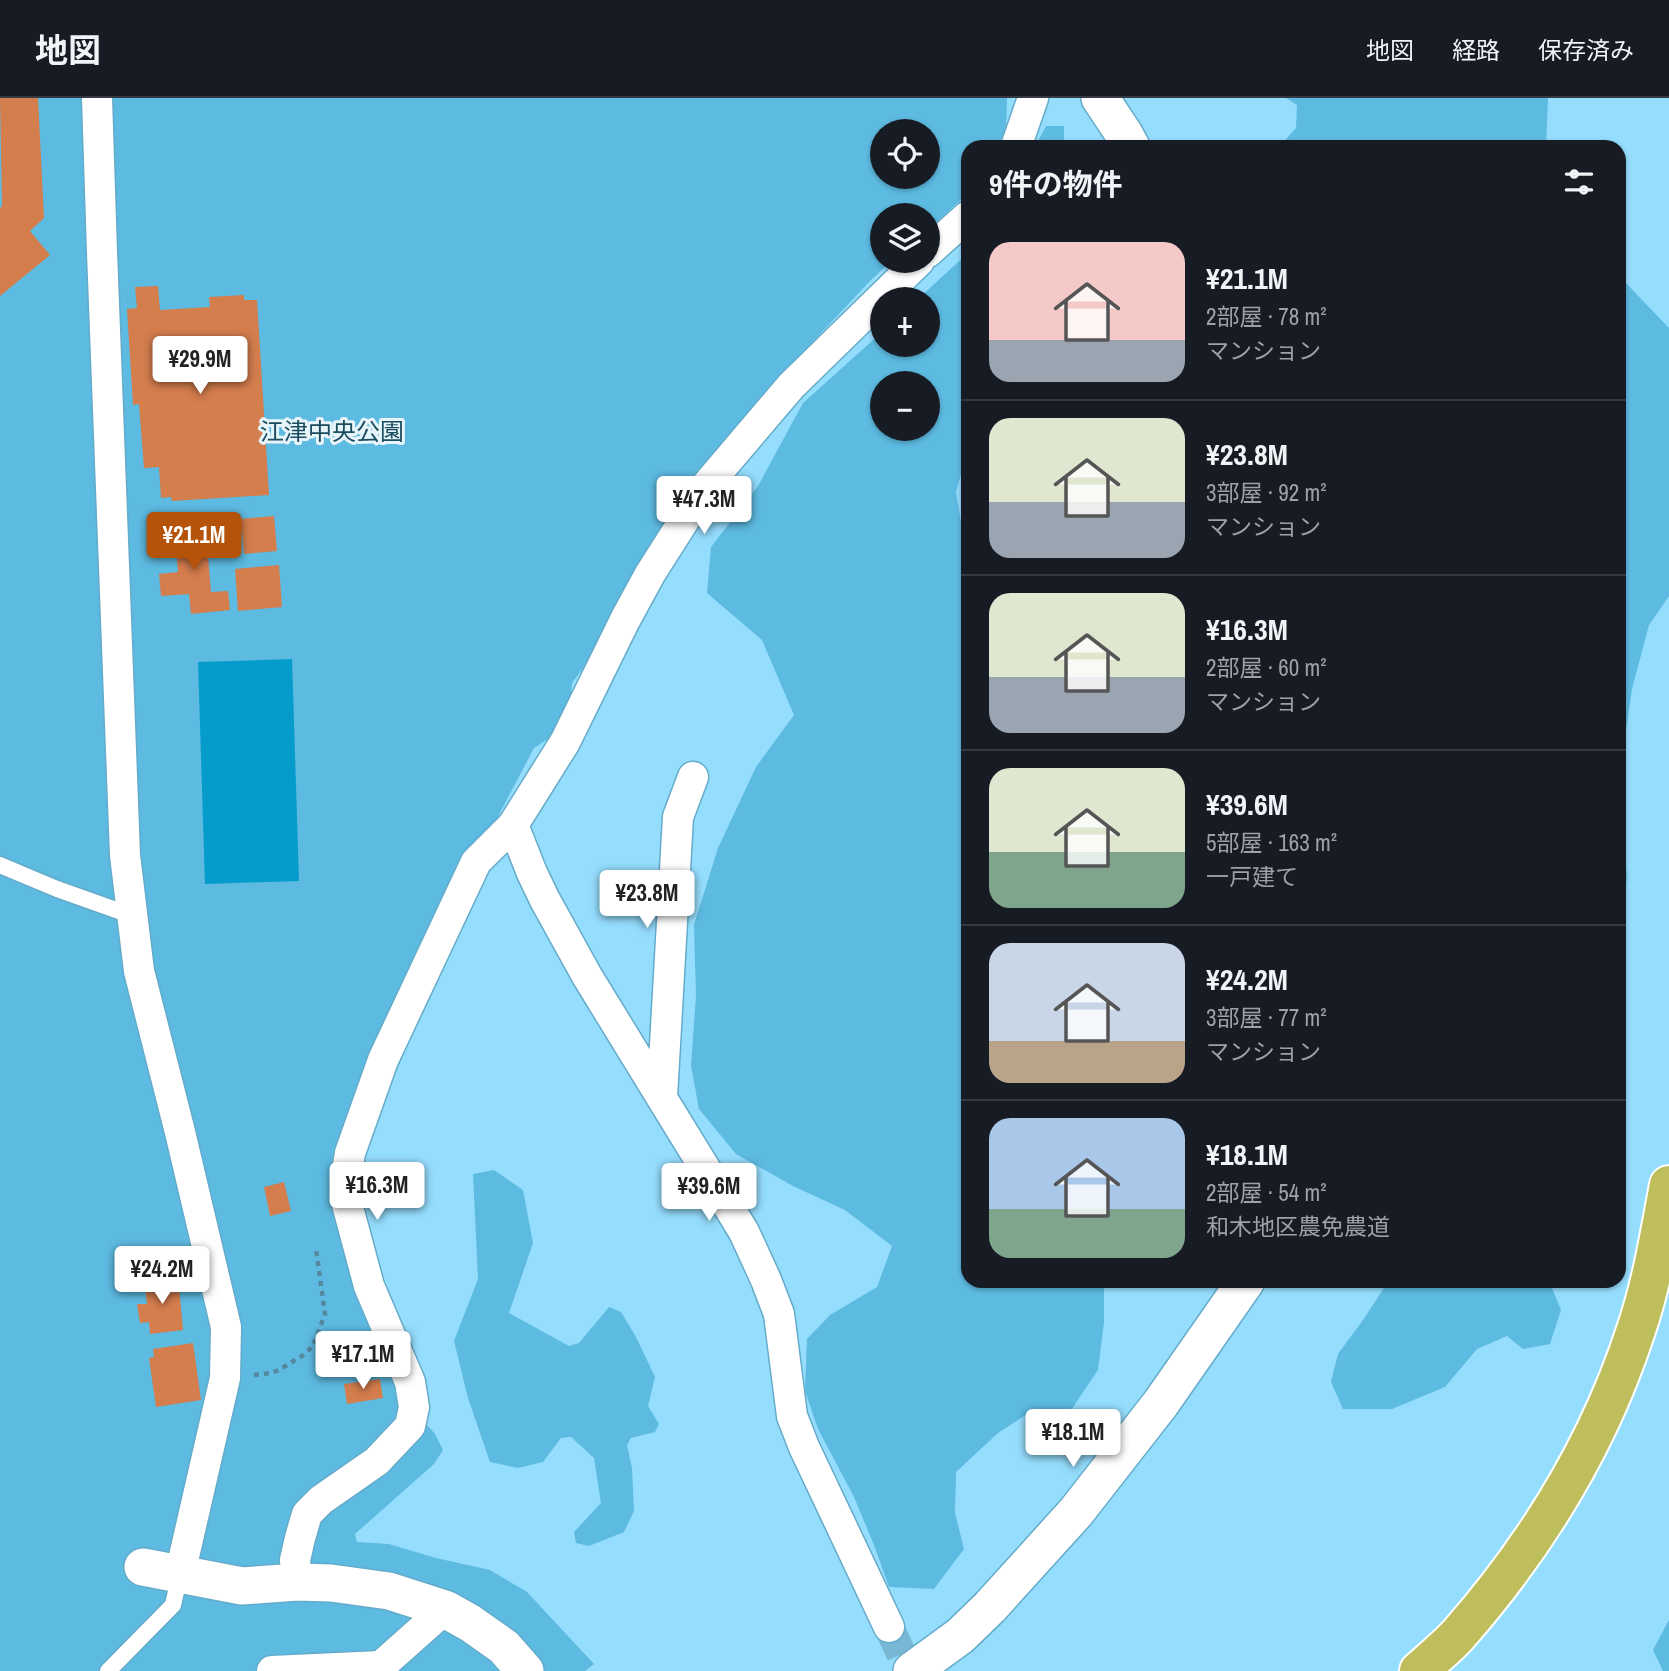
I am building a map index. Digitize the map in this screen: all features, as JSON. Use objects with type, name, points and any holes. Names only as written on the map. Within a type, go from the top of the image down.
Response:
[{"type":"highway","points":[[1419,1671],[1457,1637],[1524,1553],[1572,1478],[1608,1405],[1637,1329],[1658,1245],[1669,1185]]},
{"type":"street","points":[[97,98],[125,855],[139,971],[226,1328],[225,1378],[180,1574]]},
{"type":"street","points":[[1018,140],[1033,98]]},
{"type":"street","points":[[1100,98],[1127,140]]},
{"type":"street","points":[[940,241],[961,222]]},
{"type":"street","points":[[297,1582],[295,1560],[307,1514],[321,1500],[377,1461],[410,1426],[414,1407],[410,1382],[369,1286],[348,1213],[345,1184],[350,1153],[383,1059],[476,862],[513,825],[565,743],[605,658],[650,574],[706,486],[791,386],[907,273]]},
{"type":"street","points":[[662,1097],[678,817],[693,777]]},
{"type":"street","points":[[513,825],[532,873],[587,976],[744,1232],[779,1314],[792,1416],[889,1627]]},
{"type":"street","points":[[912,1671],[960,1636],[990,1607],[1076,1512],[1161,1403],[1241,1288]]},
{"type":"street","points":[[143,1567],[243,1586],[297,1582],[331,1583],[389,1591],[445,1609],[470,1623],[504,1647],[525,1671]]},
{"type":"street","points":[[272,1671],[381,1666],[445,1609]]},
{"type":"lane","points":[[0,865],[133,916]]},
{"type":"lane","points":[[108,1671],[173,1605],[180,1574]]},
{"type":"path","points":[[225,1378],[271,1373],[291,1363],[313,1346],[325,1314],[316,1249]]},
{"type":"green space","name":"江津中央公園","points":[[0,98],[1007,98],[1006,129],[1000,140],[961,140],[961,199],[940,219],[940,203],[870,203],[870,273],[879,273],[755,403],[657,539],[652,541],[583,668],[572,683],[570,707],[557,733],[534,748],[483,845],[472,896],[362,1150],[359,1195],[367,1241],[427,1394],[427,1425],[443,1450],[434,1464],[355,1534],[357,1542],[389,1544],[490,1570],[527,1592],[594,1664],[585,1671],[0,1671]]},
{"type":"green space","points":[[1286,98],[1548,98],[1546,140],[1285,140],[1296,128],[1297,105]]},
{"type":"green space","points":[[1046,126],[1064,126],[1064,140],[1039,140]]},
{"type":"green space","points":[[961,259],[961,474],[956,492],[961,522],[961,1288],[1104,1288],[1104,1322],[1098,1370],[1071,1410],[1030,1412],[998,1433],[956,1472],[955,1513],[964,1549],[934,1589],[889,1587],[854,1497],[818,1429],[805,1391],[807,1339],[830,1315],[877,1287],[892,1246],[845,1210],[793,1186],[736,1154],[699,1109],[691,1066],[696,996],[694,925],[718,848],[756,767],[794,715],[762,640],[707,593],[711,547],[758,486],[803,403],[870,343],[870,357],[940,357],[940,287],[931,287]]},
{"type":"green space","points":[[1626,283],[1669,328],[1669,596],[1649,625],[1632,689],[1626,730]]},
{"type":"green space","points":[[494,1170],[523,1190],[533,1243],[509,1313],[569,1346],[579,1343],[609,1307],[621,1312],[655,1377],[648,1406],[659,1424],[655,1432],[631,1438],[627,1445],[632,1468],[634,1511],[624,1532],[589,1546],[576,1543],[574,1532],[601,1503],[594,1458],[571,1437],[561,1438],[543,1462],[518,1468],[490,1462],[468,1398],[454,1341],[478,1279],[473,1174]]},
{"type":"green space","points":[[1384,1288],[1552,1288],[1561,1310],[1550,1344],[1523,1349],[1507,1336],[1477,1349],[1445,1387],[1392,1409],[1343,1409],[1331,1382],[1338,1354]]},
{"type":"green space","points":[[1669,1620],[1669,1671],[1663,1671],[1653,1650]]},
{"type":"shaded area","points":[[292,659],[299,881],[205,884],[198,662]]},
{"type":"building","points":[[0,98],[38,98],[44,218],[30,231],[50,255],[0,296],[2,206]]},
{"type":"building","points":[[158,286],[160,310],[210,307],[209,297],[244,295],[244,300],[257,300],[269,495],[172,501],[171,497],[161,498],[159,467],[144,468],[139,404],[133,405],[127,309],[137,308],[135,287]]},
{"type":"building","points":[[274,516],[277,551],[244,554],[242,532],[219,534],[218,521]]},
{"type":"building","points":[[205,520],[211,592],[228,591],[230,610],[191,614],[189,594],[161,596],[159,574],[178,572],[175,535],[182,535],[181,522]]},
{"type":"building","points":[[279,565],[282,607],[238,611],[235,569]]},
{"type":"building","points":[[284,1182],[291,1211],[270,1216],[264,1187]]},
{"type":"building","points":[[178,1276],[183,1330],[150,1334],[149,1322],[140,1323],[137,1304],[147,1304],[144,1280]]},
{"type":"building","points":[[193,1343],[201,1400],[156,1407],[149,1358],[154,1357],[153,1349]]},
{"type":"building","points":[[380,1379],[383,1398],[347,1404],[344,1384]]},
{"type":"tunnel","points":[[889,1627],[909,1671]]}]
